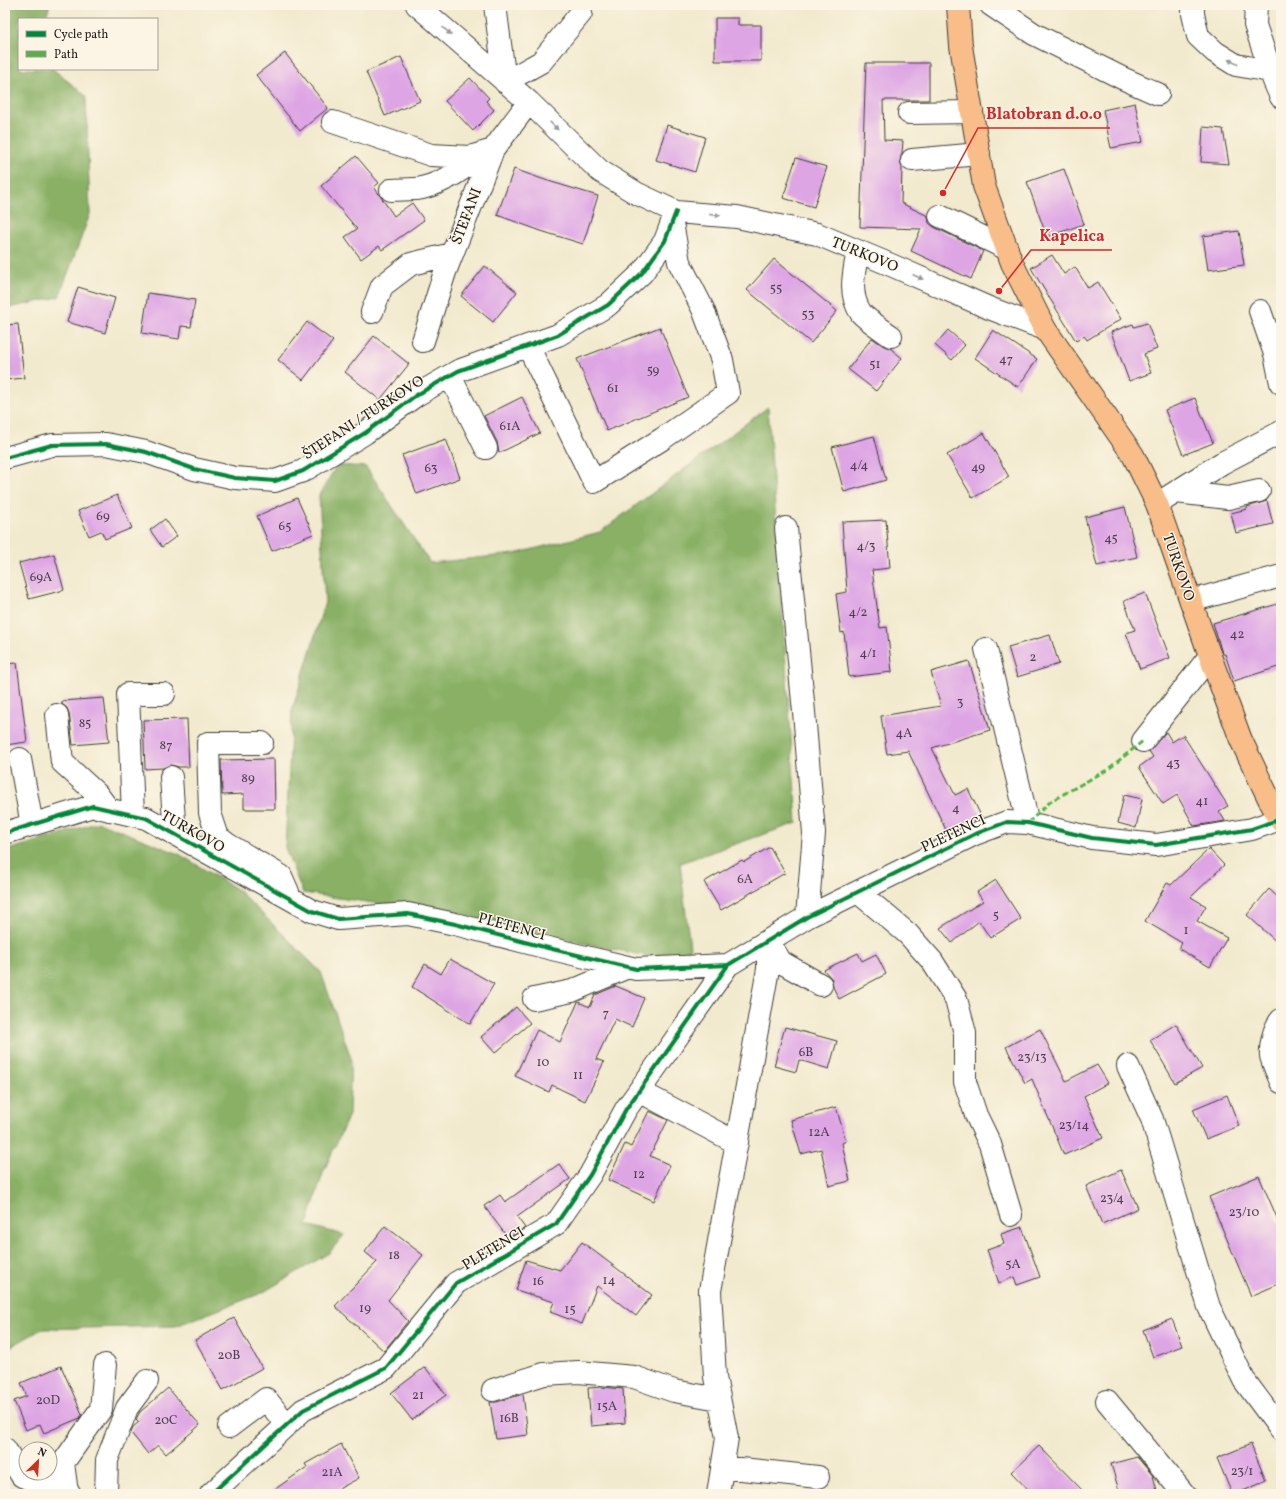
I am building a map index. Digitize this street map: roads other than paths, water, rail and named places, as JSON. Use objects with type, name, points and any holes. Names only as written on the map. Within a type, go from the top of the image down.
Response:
[{"type":"main road","name":"TURKOVO","points":[[958,5],[961,46],[984,186],[1006,249],[1045,329],[1133,454],[1157,504],[1241,740],[1278,810]]},
{"type":"street","points":[[495,5],[506,82]]},
{"type":"street","points":[[991,5],[1034,34],[1122,78],[1158,94]]},
{"type":"street","points":[[1193,5],[1193,14],[1198,36],[1215,52],[1236,65],[1270,71]]},
{"type":"street","points":[[1256,5],[1255,25],[1270,71],[1281,98]]},
{"type":"street","points":[[423,7],[529,102],[600,171],[674,217],[679,262],[703,309],[722,360],[728,393],[662,439],[594,482],[528,346]]},
{"type":"street","points":[[506,82],[542,62],[581,13]]},
{"type":"street","name":"ŠTEFANI","points":[[424,341],[487,152],[529,102]]},
{"type":"street","points":[[909,113],[972,112]]},
{"type":"street","points":[[333,122],[431,155],[470,156],[487,152]]},
{"type":"street","points":[[391,190],[422,188],[447,179],[466,168],[487,152]]},
{"type":"street","points":[[912,160],[979,154]]},
{"type":"street","points":[[940,216],[1006,249]]},
{"type":"street","name":"TURKOVO","points":[[674,217],[737,217],[817,234],[989,308],[1045,329]]},
{"type":"street","name":"ŠTEFANI / TURKOVO","points":[[5,458],[52,445],[106,444],[146,452],[201,471],[235,478],[275,481],[303,471],[365,433],[416,396],[450,376],[465,368],[558,335],[608,305],[642,273],[665,241],[674,217]]},
{"type":"street","points":[[858,251],[853,288],[856,300],[862,314],[891,336]]},
{"type":"street","points":[[372,312],[382,286],[411,264],[452,254]]},
{"type":"street","points":[[1260,311],[1275,354],[1281,383]]},
{"type":"street","points":[[450,376],[486,448]]},
{"type":"street","points":[[1157,504],[1222,464],[1281,432]]},
{"type":"street","points":[[1176,492],[1228,498],[1259,491]]},
{"type":"street","points":[[786,528],[814,833],[807,917]]},
{"type":"street","points":[[1191,601],[1281,576]]},
{"type":"street","points":[[986,649],[1028,823]]},
{"type":"street","points":[[1143,741],[1210,656]]},
{"type":"street","points":[[134,815],[128,694],[164,694]]},
{"type":"street","points":[[56,716],[62,762],[97,794],[109,810]]},
{"type":"street","points":[[262,742],[208,743],[210,813],[218,837],[227,844],[281,876],[292,900]]},
{"type":"street","points":[[20,759],[32,825]]},
{"type":"street","points":[[171,777],[175,835]]},
{"type":"street","name":"TURKOVO","points":[[5,832],[93,806],[146,818],[312,911],[338,918]]},
{"type":"street","name":"PLETENCI","points":[[211,1494],[303,1410],[386,1368],[456,1283],[556,1224],[590,1175],[626,1108],[728,965],[807,917],[975,834],[1007,822],[1028,823],[1092,838],[1156,846],[1252,829],[1278,810]]},
{"type":"street","points":[[858,892],[908,934],[932,961],[956,999],[965,1033],[965,1082],[976,1115],[990,1144],[1010,1215]]},
{"type":"street","name":"PLETENCI","points":[[338,918],[408,914],[455,924],[636,969],[728,965]]},
{"type":"street","points":[[768,941],[781,962],[821,985]]},
{"type":"street","points":[[718,1494],[727,1438],[715,1377],[710,1291],[768,969],[768,941]]},
{"type":"street","points":[[534,999],[572,992],[628,967]]},
{"type":"street","points":[[1281,1020],[1278,1023],[1272,1041],[1271,1056],[1281,1082]]},
{"type":"street","points":[[1128,1066],[1152,1119],[1209,1307],[1244,1380],[1281,1430]]},
{"type":"street","points":[[639,1091],[737,1143]]},
{"type":"street","points":[[5,1449],[14,1479],[68,1493],[63,1463],[102,1409],[105,1365]]},
{"type":"street","points":[[493,1390],[544,1374],[578,1372],[634,1377],[674,1391],[719,1399]]},
{"type":"street","points":[[106,1494],[108,1460],[127,1408],[147,1381]]},
{"type":"street","points":[[229,1427],[266,1399],[287,1425]]},
{"type":"street","points":[[1107,1401],[1184,1494]]},
{"type":"street","points":[[722,1467],[818,1477]]},
{"type":"place","name":"Blatobran d.o.o","points":[[943,193]]},
{"type":"place","name":"Kapelica","points":[[999,291]]}]
